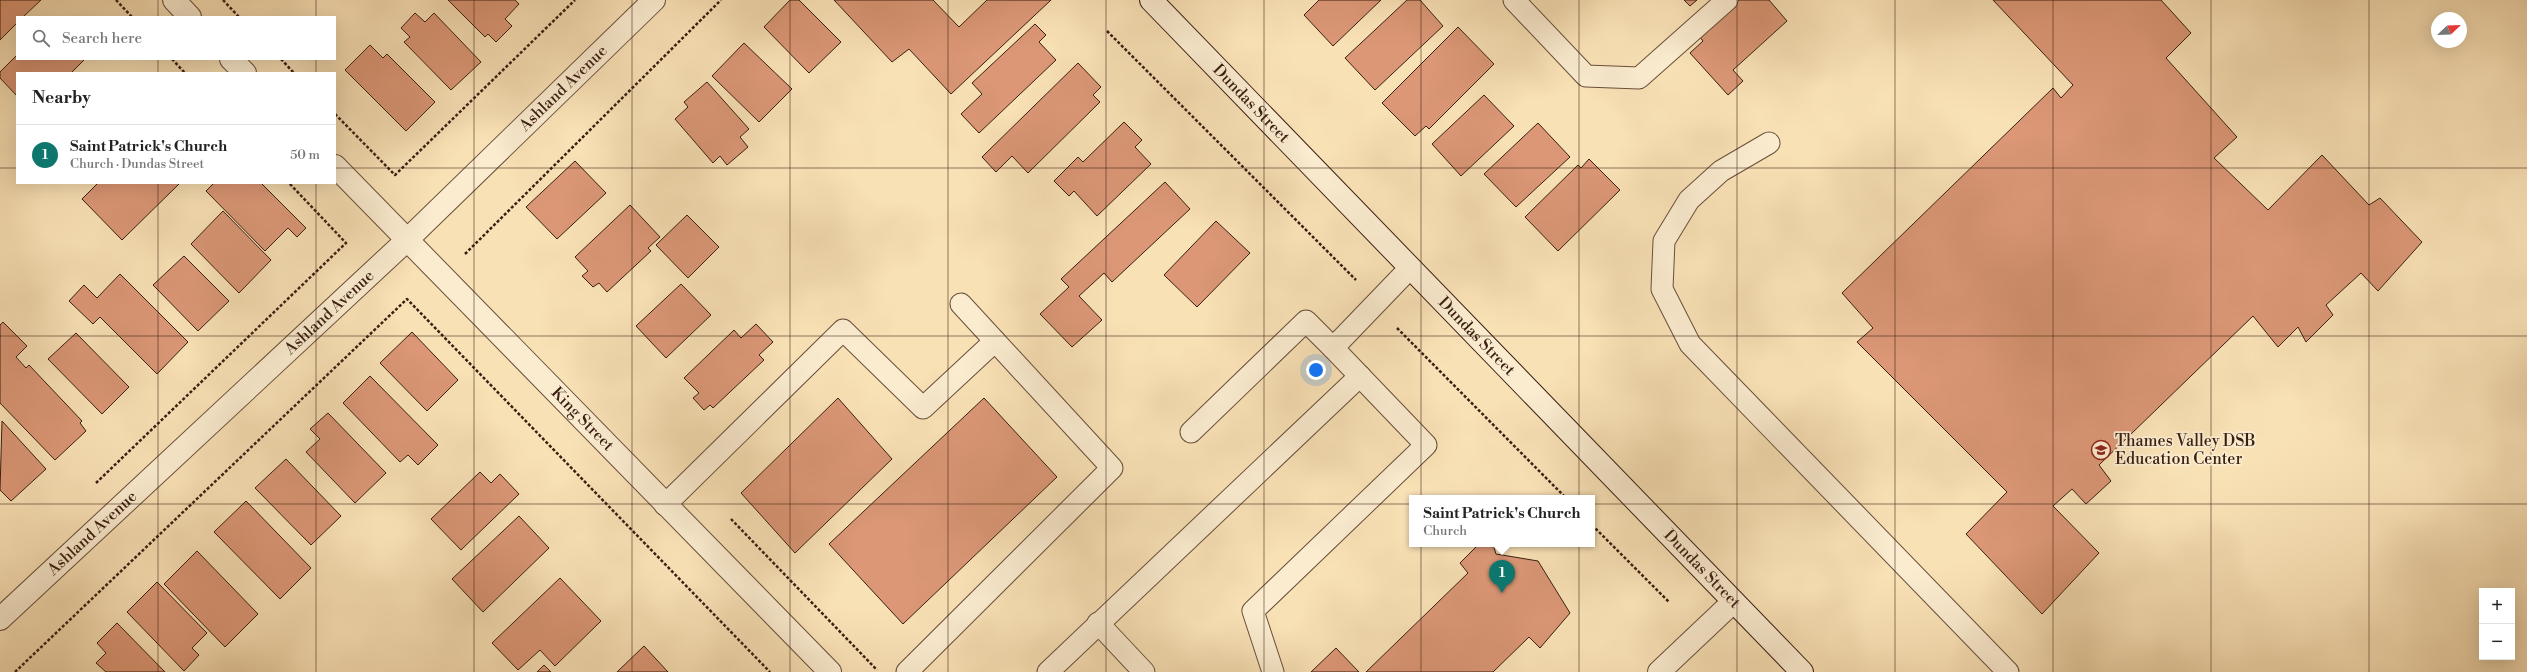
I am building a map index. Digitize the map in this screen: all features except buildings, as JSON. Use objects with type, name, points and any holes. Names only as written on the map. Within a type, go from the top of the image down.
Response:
[{"type":"street","points":[[174,0],[189,16]]},
{"type":"street","name":"Ashland Avenue","points":[[0,618],[407,240],[654,0]]},
{"type":"street","name":"Dundas Street","points":[[1151,0],[1802,672]]},
{"type":"street","points":[[232,60],[244,72]]},
{"type":"street","name":"King Street","points":[[336,167],[830,672]]},
{"type":"street","points":[[1659,672],[1733,602]]},
{"type":"lane","points":[[1514,0],[1586,76],[1639,78],[1727,0]]},
{"type":"lane","points":[[1769,143],[1721,171],[1689,200],[1664,241],[1662,289],[1690,344],[2008,672]]},
{"type":"lane","points":[[1333,348],[1410,268]]},
{"type":"lane","points":[[907,672],[1112,468],[961,304]]},
{"type":"lane","points":[[1191,432],[1306,321],[1426,445],[1253,611],[1273,672]]},
{"type":"lane","points":[[665,505],[843,330],[922,408],[995,341]]},
{"type":"lane","points":[[1048,672],[1360,376]]},
{"type":"lane","points":[[1098,623],[1144,672]]},
{"type":"path","points":[[116,0],[131,16]]},
{"type":"path","points":[[223,0],[238,16]]},
{"type":"path","points":[[336,115],[394,175],[575,0]]},
{"type":"path","points":[[470,259],[464,253],[721,0]]},
{"type":"path","points":[[1107,31],[1358,283]]},
{"type":"path","points":[[173,60],[184,72]]},
{"type":"path","points":[[282,60],[293,72]]},
{"type":"path","points":[[91,488],[346,243],[290,184]]},
{"type":"path","points":[[15,672],[407,299],[770,672]]},
{"type":"path","points":[[1397,328],[1563,495]]},
{"type":"path","points":[[731,519],[879,672]]},
{"type":"path","points":[[1595,528],[1669,602]]},
{"type":"place","name":"Thames Valley DSB Education Center","points":[[2101,450]]},
{"type":"place","name":"Saint Patrick's Church","points":[[1502,593]]}]
